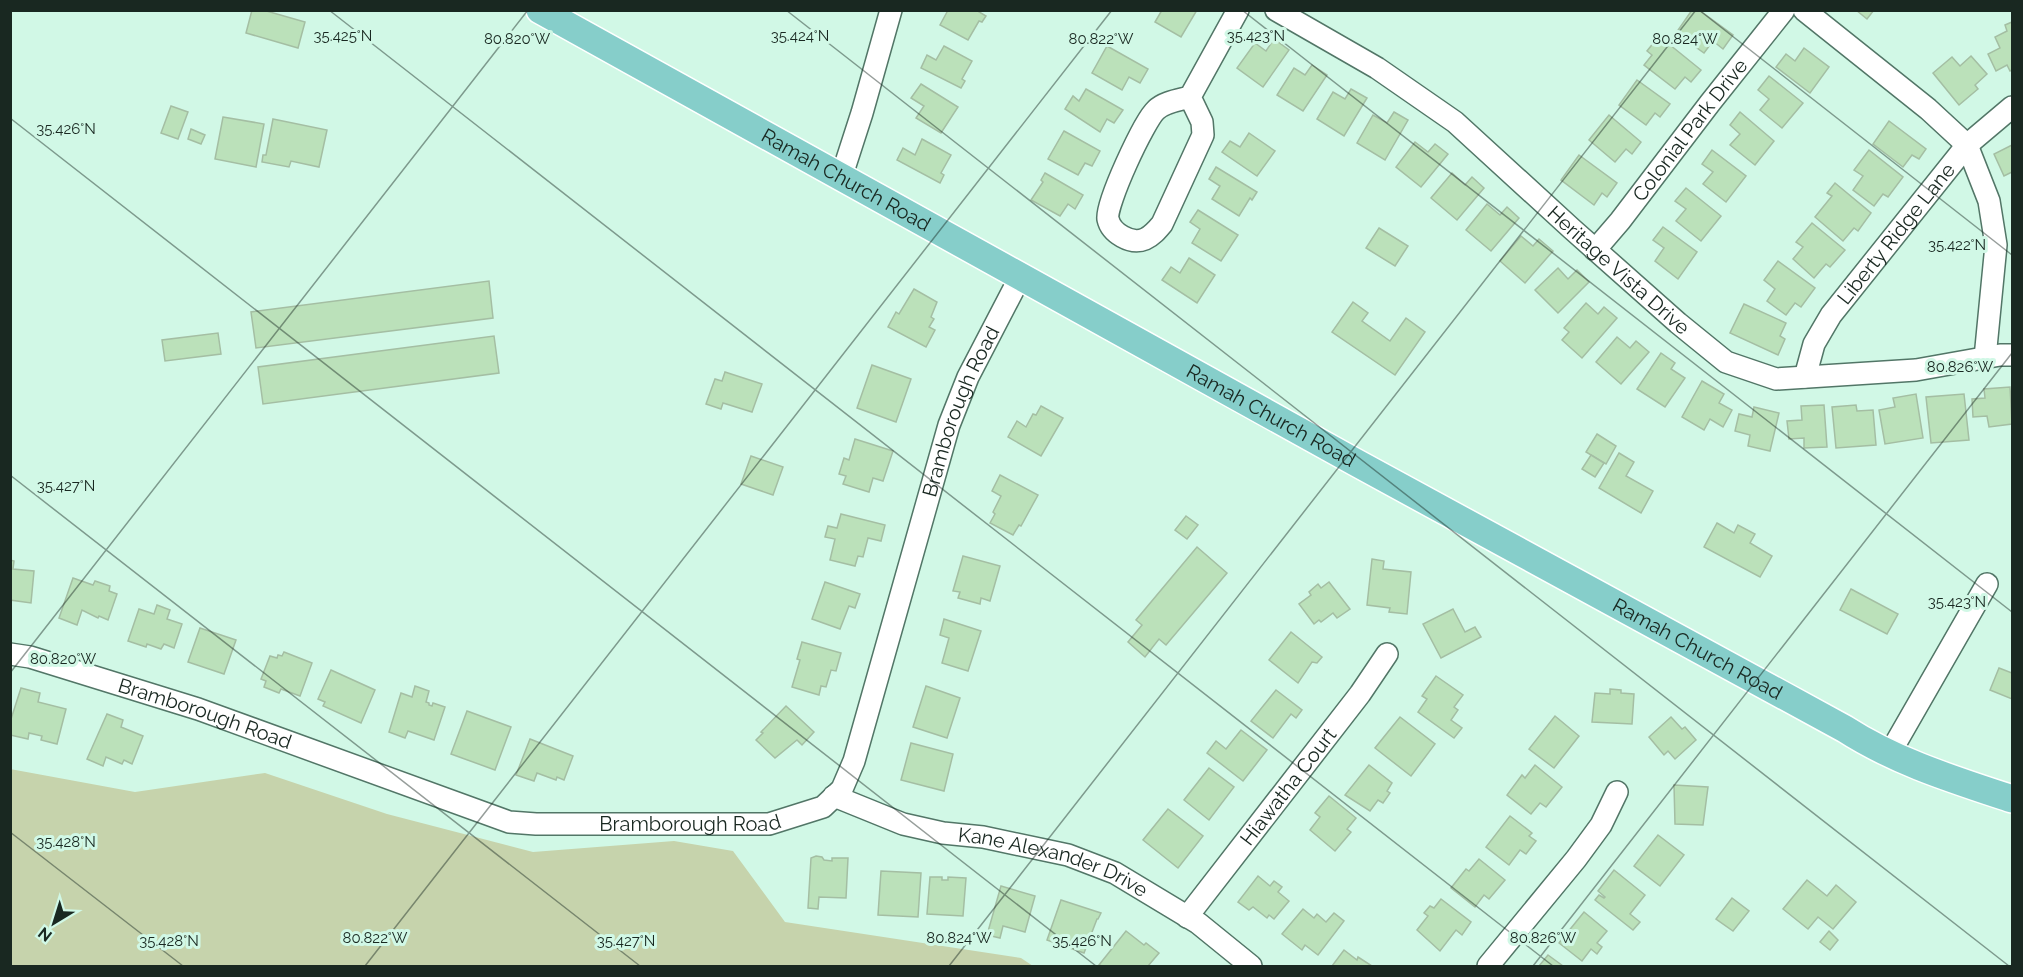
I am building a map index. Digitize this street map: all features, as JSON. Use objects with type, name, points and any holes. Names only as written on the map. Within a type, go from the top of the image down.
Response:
[{"type":"main road","name":"Ramah Church Road","points":[[540,10],[1866,742],[1944,777],[2013,799]]},
{"type":"street","points":[[841,178],[891,10]]},
{"type":"street","points":[[1190,97],[1202,122],[1203,135],[1162,224],[1144,239],[1137,241],[1126,238],[1116,232],[1108,220],[1108,206],[1142,132],[1158,108],[1190,97],[1238,10]]},
{"type":"street","name":"Heritage Vista Drive","points":[[1276,10],[1377,68],[1455,122],[1595,250],[1726,362],[1776,379],[1916,370],[2013,355]]},
{"type":"street","name":"Colonial Park Drive","points":[[1595,250],[1784,10]]},
{"type":"street","points":[[1804,10],[1928,109],[1967,146],[1989,201],[1996,245],[1985,358]]},
{"type":"street","name":"Liberty Ridge Lane","points":[[1805,377],[1814,344],[1831,315],[1967,146],[2013,107]]},
{"type":"street","name":"Bramborough Road","points":[[10,654],[30,657],[198,709],[509,822],[769,824],[823,807],[842,789],[854,761],[949,425],[968,377],[1020,277]]},
{"type":"street","points":[[1890,753],[1987,584]]},
{"type":"street","name":"Hiawatha Court","points":[[1187,917],[1325,740],[1387,654]]},
{"type":"street","points":[[1488,966],[1576,859],[1600,825],[1617,792]]},
{"type":"street","name":"Kane Alexander Drive","points":[[834,796],[903,824],[943,833],[984,837],[1068,855],[1115,873],[1198,923],[1251,966]]},
{"type":"green space","points":[[10,769],[135,792],[265,773],[387,814],[533,852],[674,841],[733,851],[785,922],[1021,958],[1033,966],[11,966]]},
{"type":"building","points":[[252,10],[263,10],[305,22],[298,48],[246,33]]},
{"type":"building","points":[[945,10],[976,10],[986,16],[982,22],[979,21],[968,40],[940,25],[947,12]]},
{"type":"building","points":[[1162,10],[1197,10],[1181,37],[1155,22]]},
{"type":"building","points":[[1692,10],[1699,10],[1733,35],[1723,49],[1713,41],[1704,53],[1676,33]]},
{"type":"building","points":[[1856,10],[1874,10],[1867,19]]},
{"type":"building","points":[[2012,22],[2012,70],[2010,71],[2007,65],[1996,71],[1988,54],[2000,48],[1995,37],[2007,31],[2005,25]]},
{"type":"building","points":[[1659,36],[1701,70],[1691,82],[1685,77],[1675,89],[1644,65],[1652,55],[1647,51]]},
{"type":"building","points":[[1274,39],[1289,50],[1263,87],[1237,68],[1255,43],[1266,51]]},
{"type":"building","points":[[944,46],[972,61],[962,79],[965,81],[961,88],[921,68],[927,55],[936,60]]},
{"type":"building","points":[[1107,46],[1148,69],[1140,83],[1129,77],[1122,90],[1092,73]]},
{"type":"building","points":[[1804,48],[1829,67],[1810,93],[1776,67],[1786,54],[1795,61]]},
{"type":"building","points":[[1971,56],[1987,74],[1975,85],[1978,89],[1959,105],[1933,73],[1952,57],[1960,66]]},
{"type":"building","points":[[1312,65],[1327,75],[1303,111],[1277,95],[1294,68],[1305,75]]},
{"type":"building","points":[[1769,76],[1803,103],[1782,128],[1760,110],[1769,99],[1758,90]]},
{"type":"building","points":[[1637,80],[1670,104],[1660,117],[1655,113],[1646,125],[1619,105]]},
{"type":"building","points":[[921,84],[958,107],[941,133],[916,118],[924,106],[911,98]]},
{"type":"building","points":[[1086,89],[1123,110],[1114,123],[1107,119],[1100,132],[1065,109],[1073,96],[1079,101]]},
{"type":"building","points":[[1351,89],[1367,98],[1344,136],[1317,119],[1333,92],[1345,99]]},
{"type":"building","points":[[171,106],[188,112],[178,139],[161,133]]},
{"type":"building","points":[[1394,112],[1408,120],[1385,160],[1357,143],[1373,115],[1387,123]]},
{"type":"building","points":[[1740,112],[1774,141],[1755,165],[1730,145],[1740,134],[1730,125]]},
{"type":"building","points":[[1609,115],[1641,142],[1632,154],[1626,149],[1615,162],[1589,140]]},
{"type":"building","points":[[223,117],[264,124],[256,167],[215,159]]},
{"type":"building","points":[[273,119],[327,130],[319,167],[291,161],[289,167],[262,162],[263,155],[266,155]]},
{"type":"building","points":[[1889,121],[1926,149],[1919,159],[1912,155],[1903,167],[1873,144]]},
{"type":"building","points":[[191,129],[205,135],[201,144],[188,139]]},
{"type":"building","points":[[1064,131],[1100,151],[1092,166],[1085,163],[1078,175],[1048,159]]},
{"type":"building","points":[[1249,133],[1275,151],[1257,176],[1222,152],[1230,141],[1240,147]]},
{"type":"building","points":[[922,139],[951,155],[941,173],[944,175],[940,183],[897,160],[903,148],[915,155]]},
{"type":"building","points":[[1415,142],[1428,152],[1435,144],[1448,154],[1421,187],[1396,167]]},
{"type":"building","points":[[2012,145],[2012,172],[2004,176],[1994,154]]},
{"type":"building","points":[[1712,150],[1746,176],[1726,202],[1703,184],[1713,172],[1702,164]]},
{"type":"building","points":[[1869,150],[1903,177],[1888,197],[1883,194],[1874,206],[1853,190],[1863,176],[1854,170]]},
{"type":"building","points":[[1579,155],[1617,183],[1607,197],[1602,193],[1594,205],[1561,180]]},
{"type":"building","points":[[1216,167],[1257,192],[1252,200],[1250,198],[1239,216],[1212,199],[1220,186],[1209,179]]},
{"type":"building","points":[[1045,173],[1083,195],[1075,209],[1068,204],[1060,216],[1031,200],[1043,182],[1041,180]]},
{"type":"building","points":[[1452,173],[1465,185],[1472,177],[1484,188],[1457,220],[1431,198]]},
{"type":"building","points":[[1835,183],[1871,213],[1858,231],[1854,228],[1843,241],[1815,217],[1832,196],[1827,193]]},
{"type":"building","points":[[1686,188],[1721,216],[1701,241],[1676,221],[1686,209],[1675,201]]},
{"type":"building","points":[[1487,204],[1500,215],[1507,207],[1519,218],[1491,251],[1466,230]]},
{"type":"building","points":[[1198,210],[1238,235],[1221,261],[1192,243],[1200,229],[1190,222]]},
{"type":"building","points":[[1812,223],[1845,250],[1830,267],[1826,264],[1814,278],[1793,259],[1803,247],[1796,242]]},
{"type":"building","points":[[1663,227],[1697,252],[1678,279],[1655,261],[1664,248],[1653,240]]},
{"type":"building","points":[[1379,228],[1408,246],[1395,266],[1366,248]]},
{"type":"building","points":[[1521,236],[1533,246],[1539,239],[1553,251],[1525,283],[1500,261]]},
{"type":"building","points":[[1189,258],[1215,275],[1197,303],[1162,280],[1171,267],[1180,273]]},
{"type":"building","points":[[1778,261],[1815,288],[1801,307],[1795,303],[1786,315],[1767,301],[1775,289],[1764,280]]},
{"type":"building","points":[[1558,268],[1568,279],[1577,270],[1589,282],[1558,313],[1535,290]]},
{"type":"building","points":[[489,281],[493,318],[256,348],[251,312]]},
{"type":"building","points":[[914,289],[937,302],[931,317],[934,319],[929,327],[935,330],[926,347],[888,327],[896,312],[899,314]]},
{"type":"building","points":[[1353,302],[1368,313],[1362,321],[1390,341],[1406,318],[1425,332],[1395,375],[1332,332]]},
{"type":"building","points":[[1586,303],[1598,314],[1604,307],[1617,318],[1582,358],[1562,340],[1569,332],[1564,328]]},
{"type":"building","points":[[1744,304],[1786,323],[1780,336],[1785,339],[1778,355],[1730,333]]},
{"type":"building","points":[[218,333],[221,354],[165,361],[162,340]]},
{"type":"building","points":[[494,336],[499,373],[263,404],[258,367]]},
{"type":"building","points":[[1617,337],[1630,348],[1636,341],[1649,352],[1621,384],[1596,362]]},
{"type":"building","points":[[1661,353],[1675,363],[1671,369],[1685,378],[1665,407],[1637,389]]},
{"type":"building","points":[[872,365],[911,379],[896,422],[857,408]]},
{"type":"building","points":[[725,372],[762,384],[752,412],[723,403],[721,409],[706,404],[715,379],[722,381]]},
{"type":"building","points":[[1702,381],[1724,394],[1719,403],[1732,410],[1723,427],[1710,419],[1704,430],[1682,417]]},
{"type":"building","points":[[2010,387],[2012,424],[1989,427],[1987,416],[1973,417],[1972,399],[1985,398],[1984,389]]},
{"type":"building","points":[[1916,394],[1923,438],[1885,444],[1879,410],[1895,407],[1893,398]]},
{"type":"building","points":[[1964,394],[1969,440],[1931,443],[1926,397]]},
{"type":"building","points":[[1824,405],[1827,447],[1804,448],[1804,438],[1789,439],[1787,421],[1802,420],[1801,406]]},
{"type":"building","points":[[1856,405],[1857,411],[1873,410],[1876,445],[1836,448],[1832,407]]},
{"type":"building","points":[[1041,406],[1063,418],[1041,456],[1008,437],[1017,421],[1026,427],[1033,414],[1036,415]]},
{"type":"building","points":[[1754,407],[1779,413],[1770,451],[1748,446],[1750,435],[1735,431],[1739,414],[1752,417]]},
{"type":"building","points":[[1597,434],[1616,446],[1606,464],[1586,452]]},
{"type":"building","points":[[855,439],[893,451],[883,481],[873,478],[869,492],[843,484],[846,476],[839,474],[844,458],[849,460]]},
{"type":"building","points":[[1619,453],[1634,462],[1626,476],[1653,491],[1641,513],[1599,488]]},
{"type":"building","points":[[1591,455],[1604,463],[1595,477],[1582,469]]},
{"type":"building","points":[[751,456],[783,467],[773,495],[741,484]]},
{"type":"building","points":[[1000,475],[1038,495],[1021,526],[1019,525],[1013,535],[990,523],[1001,496],[992,491]]},
{"type":"building","points":[[841,514],[885,525],[881,541],[868,538],[863,557],[858,556],[855,566],[830,560],[835,539],[825,537],[828,526],[837,528]]},
{"type":"building","points":[[1186,516],[1198,525],[1187,539],[1175,530]]},
{"type":"building","points":[[1717,523],[1734,533],[1738,525],[1755,534],[1750,543],[1772,556],[1760,577],[1704,547]]},
{"type":"building","points":[[1197,547],[1227,573],[1166,645],[1159,639],[1145,657],[1128,642],[1142,625],[1136,620]]},
{"type":"building","points":[[963,556],[1000,566],[990,601],[981,598],[980,604],[958,598],[960,592],[953,591]]},
{"type":"building","points":[[1372,559],[1384,561],[1383,569],[1411,572],[1407,614],[1389,612],[1390,608],[1367,605]]},
{"type":"building","points":[[10,560],[14,561],[13,569],[34,571],[31,603],[10,600]]},
{"type":"building","points":[[73,578],[93,585],[95,581],[110,586],[109,591],[117,594],[108,620],[82,610],[77,625],[59,618]]},
{"type":"building","points":[[825,582],[860,594],[855,608],[849,606],[840,629],[812,619]]},
{"type":"building","points":[[1329,582],[1350,609],[1337,618],[1333,613],[1314,624],[1299,604],[1311,595],[1309,592],[1318,584],[1321,588]]},
{"type":"building","points":[[1851,589],[1898,614],[1887,634],[1840,610]]},
{"type":"building","points":[[157,605],[170,610],[167,619],[182,624],[174,648],[164,644],[161,649],[147,644],[146,647],[128,641],[139,609],[154,614]]},
{"type":"building","points":[[1453,609],[1465,632],[1475,627],[1481,637],[1441,658],[1423,624]]},
{"type":"building","points":[[944,619],[981,631],[968,671],[942,663],[949,638],[940,635]]},
{"type":"building","points":[[200,628],[236,640],[224,674],[188,662]]},
{"type":"building","points":[[1291,632],[1322,657],[1317,663],[1312,662],[1298,683],[1269,660]]},
{"type":"building","points":[[802,642],[841,653],[836,671],[831,670],[826,687],[821,686],[819,695],[792,687],[800,660],[797,659]]},
{"type":"building","points":[[284,652],[312,663],[300,696],[281,689],[279,693],[264,687],[266,681],[261,679],[270,656],[277,658]]},
{"type":"building","points":[[1999,668],[2012,673],[2012,699],[1990,690]]},
{"type":"building","points":[[331,670],[375,690],[361,723],[323,706],[325,702],[318,699]]},
{"type":"building","points":[[1436,676],[1463,695],[1454,707],[1458,710],[1451,720],[1462,728],[1454,738],[1418,712],[1427,699],[1422,696]]},
{"type":"building","points":[[415,686],[429,691],[426,702],[429,705],[432,706],[433,703],[445,707],[434,740],[408,731],[405,738],[389,732],[401,693],[412,697]]},
{"type":"building","points":[[926,686],[960,698],[947,738],[913,727]]},
{"type":"building","points":[[21,688],[40,693],[38,702],[66,709],[57,744],[41,740],[42,736],[29,733],[28,739],[10,735],[11,719]]},
{"type":"building","points":[[1610,689],[1634,694],[1632,724],[1592,722],[1595,693],[1610,694]]},
{"type":"building","points":[[1276,690],[1302,710],[1296,718],[1291,714],[1273,738],[1251,721]]},
{"type":"building","points":[[786,706],[814,732],[802,745],[797,740],[775,758],[756,740]]},
{"type":"building","points":[[467,711],[511,727],[495,770],[451,754]]},
{"type":"building","points":[[107,714],[123,720],[121,727],[143,736],[132,764],[124,760],[122,764],[106,757],[103,766],[87,759]]},
{"type":"building","points":[[1555,716],[1579,736],[1554,768],[1529,749]]},
{"type":"building","points":[[1400,717],[1435,744],[1411,776],[1375,748]]},
{"type":"building","points":[[1671,717],[1682,729],[1685,727],[1696,740],[1675,759],[1668,751],[1664,755],[1649,737]]},
{"type":"building","points":[[1241,730],[1267,750],[1243,781],[1207,753],[1216,741],[1226,749]]},
{"type":"building","points":[[530,739],[573,756],[564,780],[557,777],[556,780],[537,773],[534,781],[516,775]]},
{"type":"building","points":[[911,743],[953,754],[944,791],[901,780]]},
{"type":"building","points":[[1369,765],[1392,783],[1387,791],[1390,793],[1383,803],[1378,800],[1370,811],[1345,795]]},
{"type":"building","points":[[1535,765],[1562,787],[1546,807],[1540,803],[1531,814],[1507,795],[1522,775],[1525,778]]},
{"type":"building","points":[[1209,768],[1234,787],[1209,820],[1184,800]]},
{"type":"building","points":[[1674,785],[1708,787],[1703,825],[1675,824]]},
{"type":"building","points":[[1329,796],[1356,818],[1347,829],[1351,832],[1335,851],[1310,830],[1320,817],[1315,813]]},
{"type":"building","points":[[1168,809],[1203,836],[1178,868],[1143,840]]},
{"type":"building","points":[[1510,816],[1532,833],[1529,836],[1536,841],[1526,854],[1520,850],[1509,865],[1486,847]]},
{"type":"building","points":[[1658,835],[1684,855],[1660,886],[1634,866]]},
{"type":"building","points":[[816,856],[832,861],[832,858],[848,858],[846,898],[819,897],[818,909],[808,908],[811,858]]},
{"type":"building","points":[[1479,859],[1505,880],[1489,899],[1484,895],[1475,907],[1451,888],[1466,869],[1469,871]]},
{"type":"building","points":[[1614,870],[1645,895],[1630,914],[1640,922],[1633,930],[1595,900],[1599,895],[1605,897],[1598,891]]},
{"type":"building","points":[[881,871],[921,873],[918,917],[878,915]]},
{"type":"building","points":[[1258,876],[1270,886],[1274,881],[1282,887],[1278,892],[1289,901],[1274,919],[1269,915],[1267,918],[1253,907],[1249,910],[1238,902]]},
{"type":"building","points":[[930,877],[942,877],[942,880],[948,880],[948,877],[966,878],[963,916],[927,914]]},
{"type":"building","points":[[1807,880],[1827,896],[1836,885],[1856,902],[1833,929],[1818,917],[1808,929],[1783,909]]},
{"type":"building","points":[[1001,886],[1035,896],[1025,932],[1003,926],[1000,938],[987,935]]},
{"type":"building","points":[[1732,898],[1749,911],[1733,931],[1716,919]]},
{"type":"building","points":[[1441,899],[1471,922],[1462,935],[1456,930],[1440,951],[1417,930],[1428,916],[1424,913],[1430,906],[1434,908]]},
{"type":"building","points":[[1061,900],[1101,913],[1084,953],[1047,940]]},
{"type":"building","points":[[1303,909],[1314,918],[1317,914],[1326,922],[1334,913],[1344,921],[1318,955],[1305,945],[1302,950],[1282,934]]},
{"type":"building","points":[[1584,912],[1607,931],[1597,943],[1602,947],[1597,954],[1591,949],[1582,961],[1559,943]]},
{"type":"building","points":[[1126,931],[1159,953],[1148,966],[1099,965]]},
{"type":"building","points":[[1829,931],[1838,940],[1830,950],[1820,942]]},
{"type":"building","points":[[1344,950],[1357,960],[1358,957],[1372,966],[1332,966]]},
{"type":"building","points":[[1548,955],[1563,966],[1539,966]]}]
